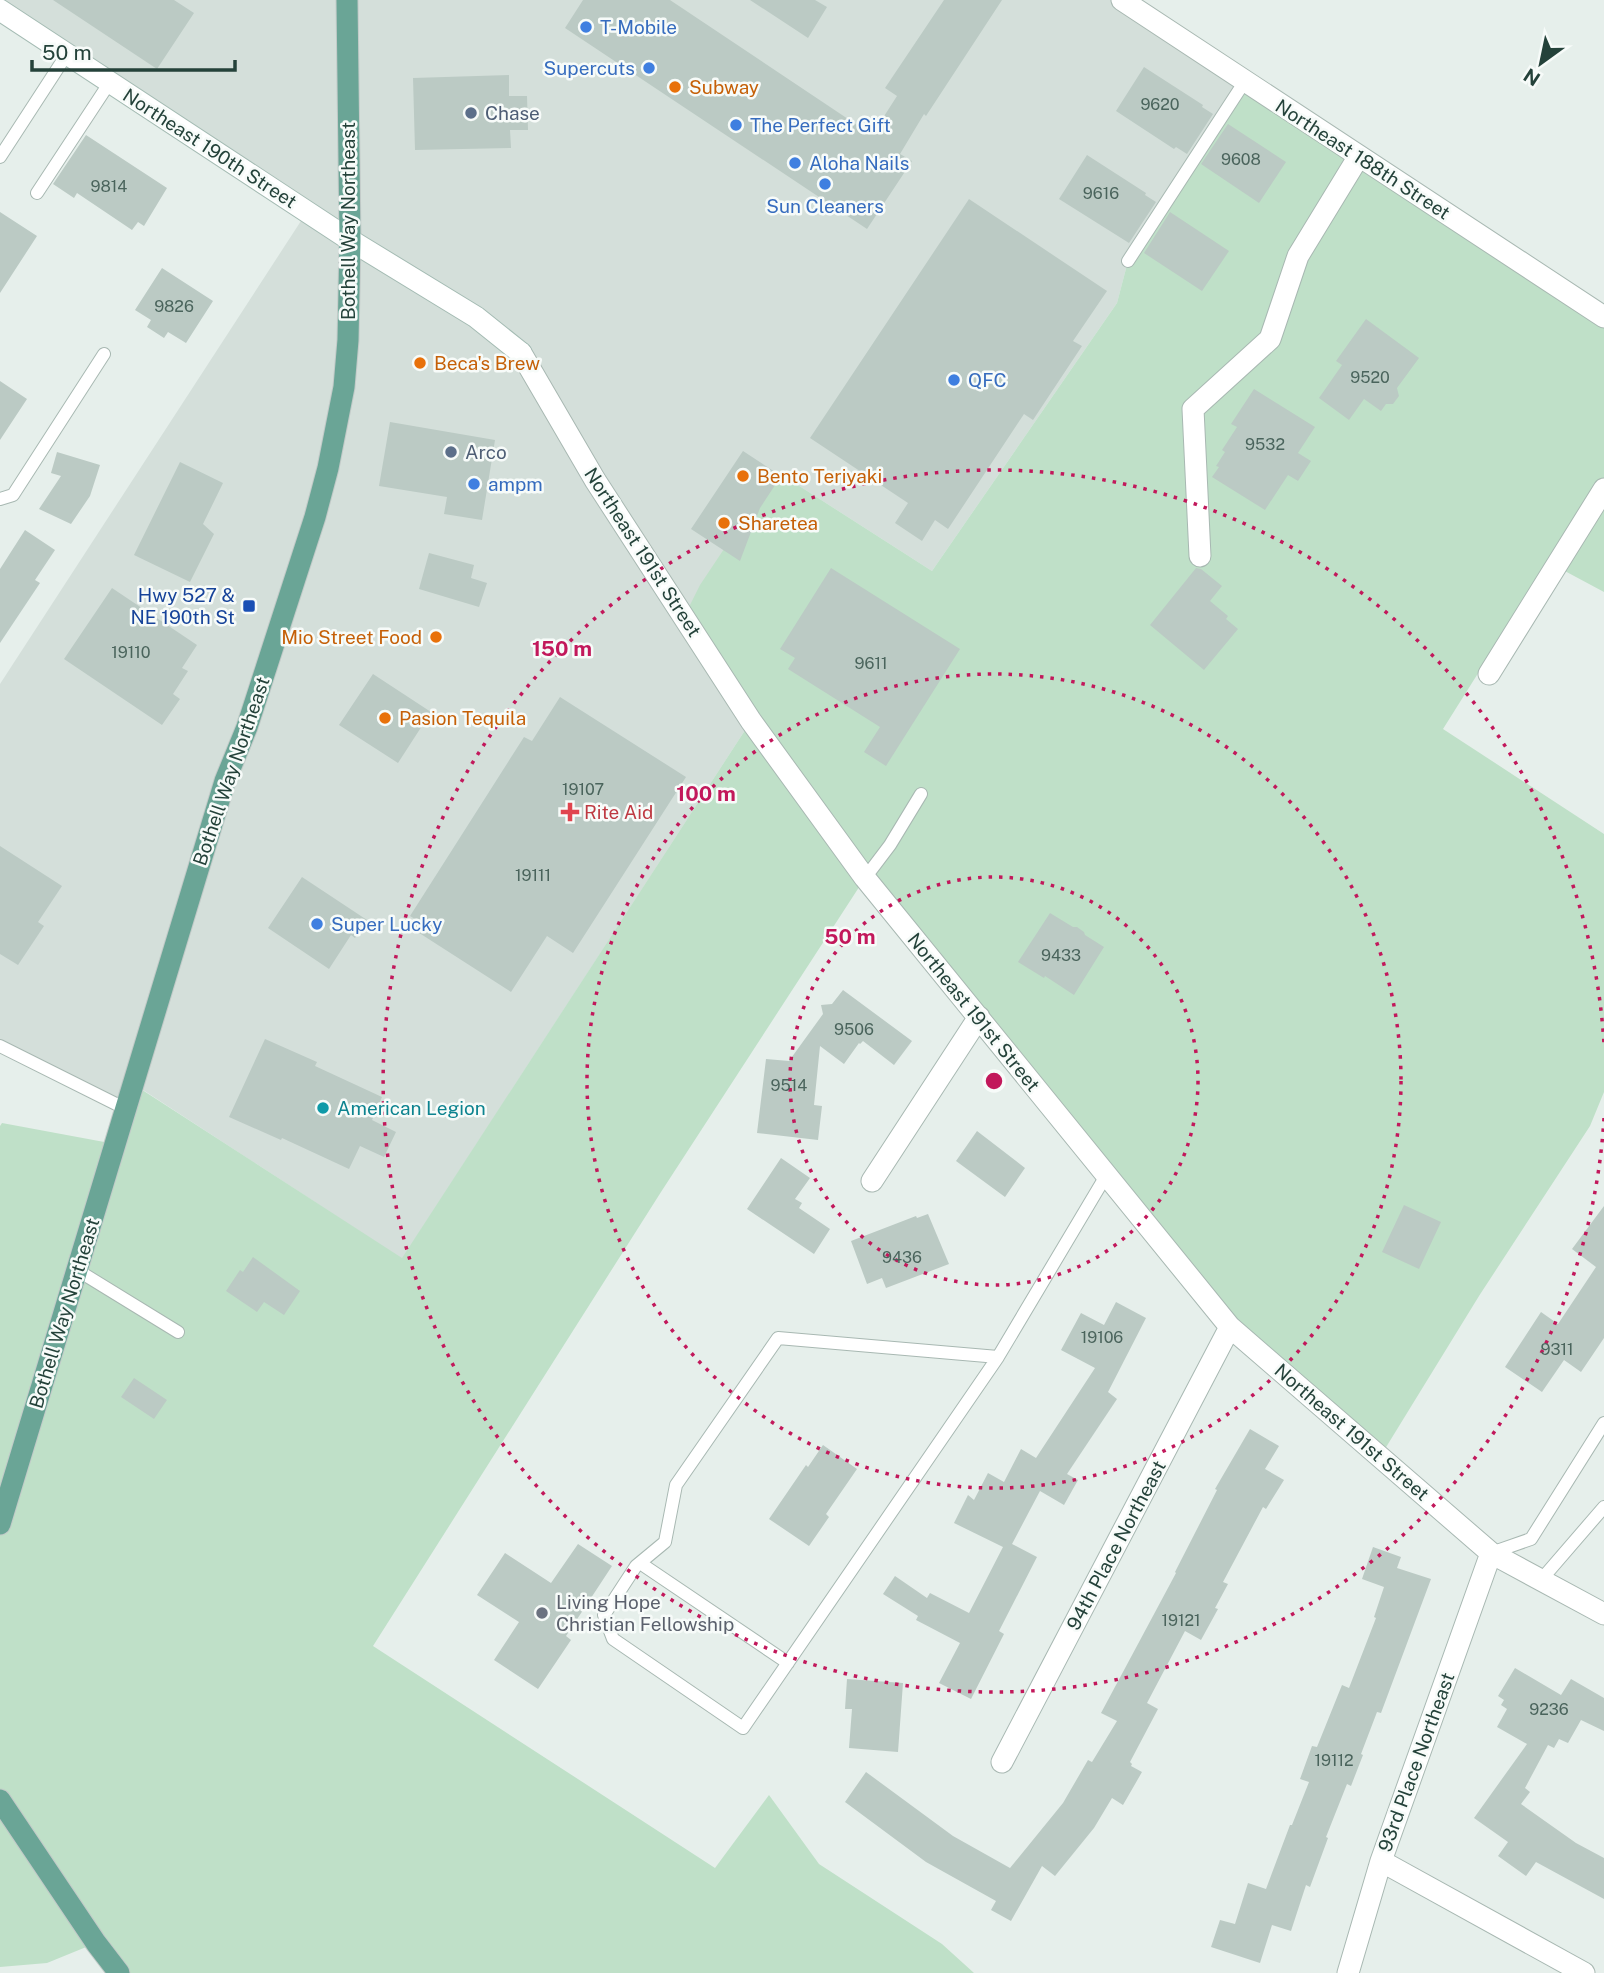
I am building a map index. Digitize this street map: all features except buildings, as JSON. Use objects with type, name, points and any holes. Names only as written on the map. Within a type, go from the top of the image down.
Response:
[{"type":"main road","name":"Bothell Way Northeast","points":[[0,1524],[225,781],[251,713],[315,517],[328,468],[344,387],[348,340],[350,240],[347,0]]},
{"type":"main road","points":[[0,1800],[96,1943],[120,1973]]},
{"type":"street","name":"Northeast 188th Street","points":[[1122,0],[1604,317]]},
{"type":"street","name":"Northeast 190th Street","points":[[0,10],[350,240]]},
{"type":"street","points":[[1200,556],[1193,409],[1270,339],[1298,256],[1359,156]]},
{"type":"street","name":"Northeast 191st Street","points":[[350,240],[476,317],[521,353],[595,480],[751,721],[865,878],[1230,1327],[1491,1553],[1604,1614]]},
{"type":"street","points":[[1489,674],[1604,489]]},
{"type":"street","points":[[872,1181],[979,1017]]},
{"type":"street","name":"94th Place Northeast","points":[[1002,1762],[1230,1327]]},
{"type":"street","name":"93rd Place Northeast","points":[[1348,1973],[1381,1861],[1491,1553]]},
{"type":"street","points":[[1381,1861],[1584,1973]]},
{"type":"lane","points":[[0,157],[67,54]]},
{"type":"lane","points":[[1128,261],[1245,81]]},
{"type":"lane","points":[[37,193],[110,82]]},
{"type":"lane","points":[[0,499],[13,495],[104,354]]},
{"type":"lane","points":[[865,878],[890,845],[921,794]]},
{"type":"lane","points":[[0,1046],[126,1109]]},
{"type":"lane","points":[[998,1357],[778,1338],[676,1485],[665,1542],[636,1566],[604,1615],[613,1639],[743,1728],[998,1357],[1107,1174]]},
{"type":"lane","points":[[77,1270],[178,1332]]},
{"type":"lane","points":[[1491,1553],[1531,1539],[1604,1423]]},
{"type":"lane","points":[[1541,1580],[1604,1507]]},
{"type":"lane","points":[[640,1563],[788,1663]]},
{"type":"shaded area","points":[[0,0],[1122,0],[1245,81],[1128,261],[1117,303],[932,571],[776,471],[751,721],[402,1259],[134,1084],[126,1109],[0,1046],[0,684],[312,204]]},
{"type":"green space","points":[[1245,81],[1604,317],[1604,592],[1548,562],[1443,729],[1604,834],[1604,1092],[1590,1126],[1479,1296],[1380,1457],[1230,1327],[865,878],[661,1192],[373,1646],[715,1868],[769,1795],[819,1864],[942,1944],[974,1973],[119,1973],[96,1943],[47,1963],[0,1967],[0,1126],[2,1123],[115,1144],[133,1084],[402,1258],[751,721],[684,617],[700,585],[776,471],[932,571],[1117,303],[1128,261]]},
{"type":"place","name":"T-Mobile","points":[[586,27]]},
{"type":"place","name":"Supercuts","points":[[649,68]]},
{"type":"place","name":"Subway","points":[[675,87]]},
{"type":"place","name":"Chase","points":[[471,113]]},
{"type":"place","name":"The Perfect Gift","points":[[736,125]]},
{"type":"place","name":"Aloha Nails","points":[[795,163]]},
{"type":"place","name":"Sun Cleaners","points":[[825,184]]},
{"type":"place","name":"Beca's Brew","points":[[420,363]]},
{"type":"place","name":"QFC","points":[[954,380]]},
{"type":"place","name":"Arco","points":[[451,452]]},
{"type":"place","name":"Bento Teriyaki","points":[[743,476]]},
{"type":"place","name":"ampm","points":[[474,484]]},
{"type":"place","name":"Sharetea","points":[[724,523]]},
{"type":"place","name":"Hwy 527 & NE 190th St","points":[[249,606]]},
{"type":"place","name":"Mio Street Food","points":[[436,637]]},
{"type":"place","name":"Pasion Tequila","points":[[385,718]]},
{"type":"place","name":"Rite Aid","points":[[570,812]]},
{"type":"place","name":"Super Lucky","points":[[317,924]]},
{"type":"place","name":"American Legion","points":[[323,1108]]},
{"type":"place","name":"Living Hope Christian Fellowship","points":[[542,1613]]}]
